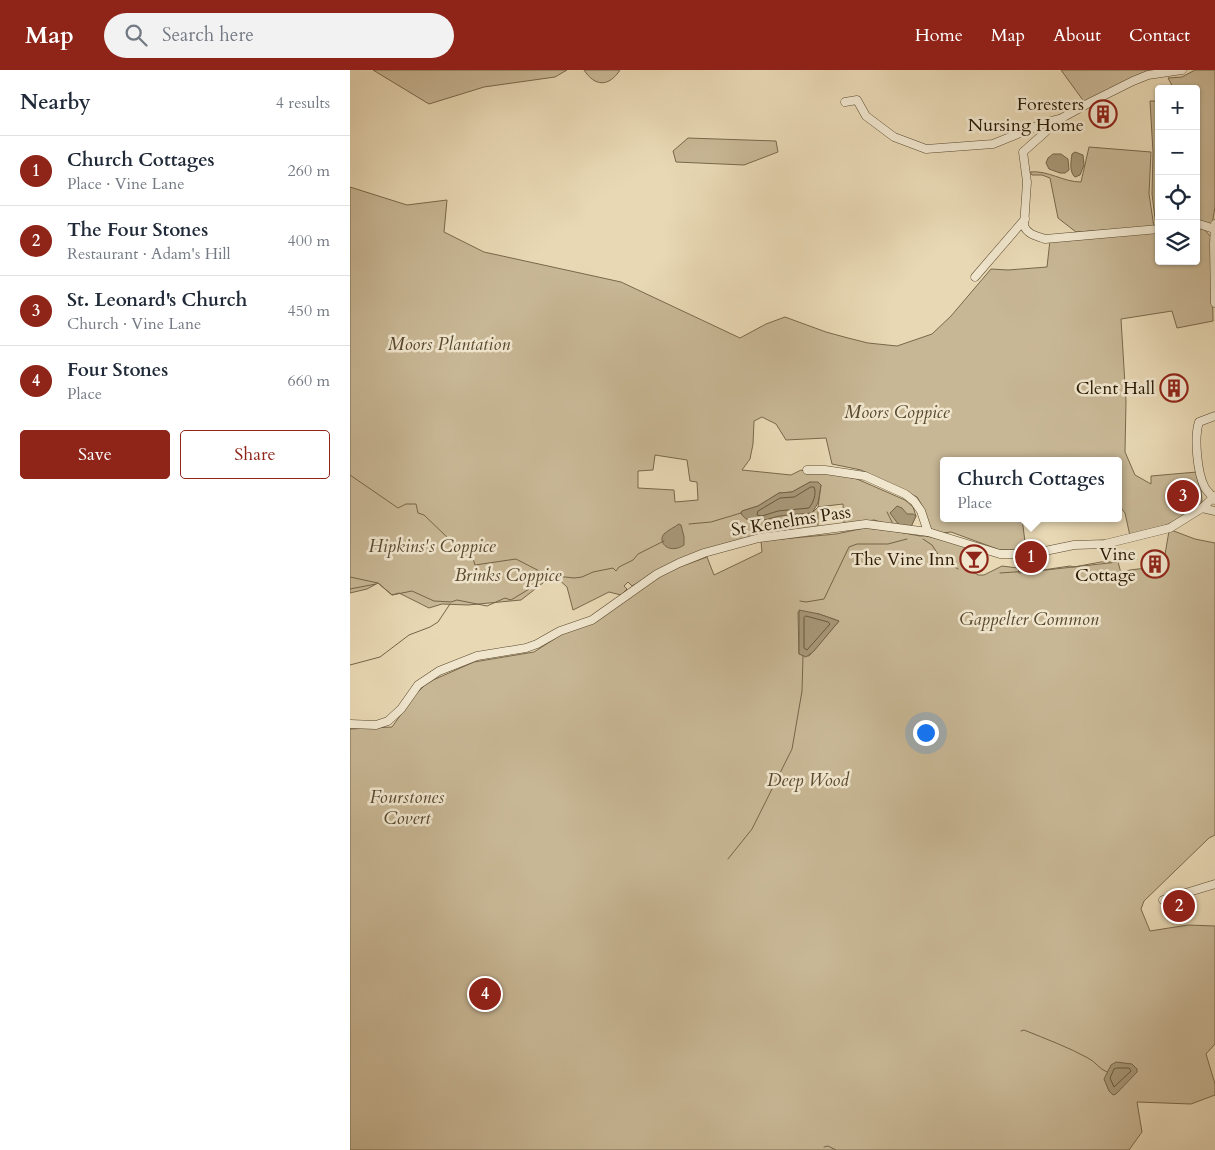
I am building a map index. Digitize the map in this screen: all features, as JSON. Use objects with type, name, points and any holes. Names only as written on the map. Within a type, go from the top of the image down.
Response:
[{"type":"street","points":[[1155,229],[1045,239],[1026,231],[1024,226],[1027,182],[1023,152],[1060,119],[1133,81],[1148,75],[1182,70]]},
{"type":"street","points":[[845,102],[857,100],[866,116],[894,137],[926,148],[993,144],[1047,122],[1060,119]]},
{"type":"street","points":[[975,277],[1026,217]]},
{"type":"street","points":[[1200,224],[1215,226],[1215,303]]},
{"type":"street","points":[[1214,498],[1201,480],[1196,434],[1199,422],[1215,416]]},
{"type":"street","points":[[807,470],[825,470],[865,476],[905,494],[914,501],[921,511],[928,532]]},
{"type":"street","name":"St Kenelms Pass","points":[[350,724],[376,725],[388,721],[401,709],[418,685],[439,671],[477,656],[526,648],[546,640],[560,632],[592,620],[657,574],[704,553],[758,538],[866,524],[928,532],[1000,554],[1017,554],[1126,540],[1170,528],[1202,508],[1214,498]]},
{"type":"street","points":[[1202,508],[1215,511]]},
{"type":"street","points":[[1163,900],[1215,884]]},
{"type":"green space","points":[[373,70],[567,70],[555,77],[484,87],[429,104]]},
{"type":"green space","points":[[584,70],[620,70],[611,80],[602,83],[593,80]]},
{"type":"green space","points":[[1061,70],[1170,70],[1085,103]]},
{"type":"green space","points":[[1195,70],[1215,70],[1215,207],[1212,225],[1200,222],[1200,85],[1172,85],[1168,78],[1182,77]]},
{"type":"green space","points":[[1150,101],[1155,101],[1155,218],[1152,194],[1153,152]]},
{"type":"green space","points":[[688,138],[776,141],[778,152],[744,165],[676,162],[673,151]]},
{"type":"green space","points":[[1089,147],[1151,152],[1149,194],[1154,227],[1076,232],[1058,218],[1050,178],[1042,175],[1032,175],[1030,172],[1043,173],[1081,182]]},
{"type":"green space","points":[[350,187],[407,205],[447,200],[444,232],[484,252],[621,282],[740,338],[766,324],[785,317],[848,338],[868,343],[897,346],[932,334],[951,316],[991,269],[1008,270],[1047,267],[1050,240],[1155,231],[1155,265],[1200,265],[1200,227],[1211,237],[1213,321],[1177,328],[1172,311],[1121,319],[1126,401],[1125,452],[1135,475],[1151,484],[1151,476],[1197,472],[1201,489],[1202,503],[1186,515],[1168,524],[1130,536],[1125,513],[1122,509],[1122,457],[940,457],[940,522],[1022,522],[1026,550],[1000,550],[951,532],[943,533],[929,529],[923,507],[917,497],[861,470],[832,464],[826,438],[786,440],[776,424],[762,417],[754,421],[750,459],[742,470],[791,475],[801,470],[811,473],[821,471],[857,479],[905,500],[913,507],[916,516],[909,530],[874,520],[844,524],[843,504],[818,507],[818,527],[677,561],[632,586],[628,582],[624,586],[627,589],[621,595],[609,592],[573,610],[567,587],[555,576],[548,579],[521,600],[468,605],[442,604],[429,608],[399,593],[392,595],[378,583],[367,589],[350,593]],"holes":[[[655,455],[687,460],[690,481],[697,482],[698,500],[675,502],[674,490],[638,488],[638,471],[653,470]],[[810,482],[821,485],[818,507],[812,513],[784,515],[759,521],[749,520],[741,513],[758,506],[779,493],[792,492]]]},
{"type":"green space","points":[[865,528],[926,536],[968,545],[967,554],[972,555],[970,563],[976,565],[972,571],[978,575],[984,575],[1002,566],[1018,568],[1019,573],[1118,562],[1121,573],[1163,566],[1169,531],[1171,530],[1195,539],[1215,543],[1215,835],[1209,838],[1144,901],[1141,909],[1150,931],[1188,925],[1215,926],[1215,1044],[1206,1054],[1215,1084],[1215,1095],[1191,1104],[1137,1102],[1142,1132],[1129,1150],[350,1150],[350,729],[392,727],[414,696],[433,680],[474,662],[534,652],[562,634],[604,615],[652,580],[674,569],[707,557],[714,575],[762,552],[761,541],[836,534]],"holes":[[[798,612],[819,614],[839,621],[809,656],[799,654]]]},
{"type":"water","points":[[1075,152],[1083,155],[1084,165],[1080,175],[1075,177],[1071,166],[1072,154]]},
{"type":"water","points":[[1053,154],[1061,154],[1068,159],[1069,170],[1065,173],[1060,173],[1049,169],[1046,163]]},
{"type":"water","points":[[810,482],[818,482],[821,485],[818,503],[812,513],[784,515],[754,521],[744,518],[741,513],[758,506],[779,493],[792,492]]},
{"type":"water","points":[[897,506],[902,508],[907,514],[916,516],[911,527],[899,525],[890,513]]},
{"type":"water","points":[[679,524],[681,525],[684,537],[684,545],[674,549],[669,548],[663,544],[662,537]]},
{"type":"water","points":[[799,610],[839,621],[814,651],[806,657],[799,654]]},
{"type":"water","points":[[1116,1062],[1132,1064],[1137,1069],[1137,1072],[1113,1095],[1109,1091],[1104,1079],[1111,1065]]},
{"type":"waterway","points":[[350,475],[398,508],[406,504],[416,504],[418,513],[424,515],[448,538],[471,552],[475,565],[516,559],[547,575],[582,577],[593,572],[613,568],[616,571],[619,567],[633,560],[638,554],[664,541]]},
{"type":"waterway","points":[[887,512],[893,524]]},
{"type":"waterway","points":[[689,524],[711,522],[741,513]]},
{"type":"waterway","points":[[800,601],[824,599],[849,547],[857,544],[888,544],[907,539]]},
{"type":"waterway","points":[[923,539],[932,545],[941,559],[958,569]]},
{"type":"waterway","points":[[1143,556],[1158,553]]},
{"type":"waterway","points":[[1000,573],[1074,567],[1101,562],[1137,559]]},
{"type":"waterway","points":[[350,577],[378,583],[392,595],[412,591],[434,601],[451,602],[457,600],[487,606],[505,598],[511,600],[553,576]]},
{"type":"waterway","points":[[350,589],[376,584]]},
{"type":"waterway","points":[[350,665],[380,657],[409,635],[430,627],[438,622],[450,604]]},
{"type":"waterway","points":[[728,859],[752,829],[792,749],[802,691],[803,656]]},
{"type":"waterway","points":[[1021,1031],[1024,1030],[1073,1050],[1107,1072]]},
{"type":"waterway","points":[[824,1147],[828,1146],[836,1150]]},
{"type":"place","name":"Foresters Nursing Home","points":[[1103,114]]},
{"type":"place","name":"Clent Hall","points":[[1174,388]]},
{"type":"place","name":"St. Leonard's Church","points":[[1183,496]]},
{"type":"place","name":"Church Cottages","points":[[1031,557]]},
{"type":"place","name":"The Vine Inn","points":[[974,559]]},
{"type":"place","name":"Vine Cottage","points":[[1155,564]]},
{"type":"place","name":"The Four Stones","points":[[1179,906]]},
{"type":"place","name":"Four Stones","points":[[485,994]]},
{"type":"park label","name":"Moors Plantation","points":[[449,344]]},
{"type":"park label","name":"Moors Coppice","points":[[897,412]]},
{"type":"park label","name":"Hipkins's Coppice","points":[[432,546]]},
{"type":"park label","name":"Brinks Coppice","points":[[508,575]]},
{"type":"park label","name":"Gappelter Common","points":[[1029,619]]},
{"type":"park label","name":"Deep Wood","points":[[808,780]]},
{"type":"park label","name":"Fourstones Covert","points":[[407,808]]}]
